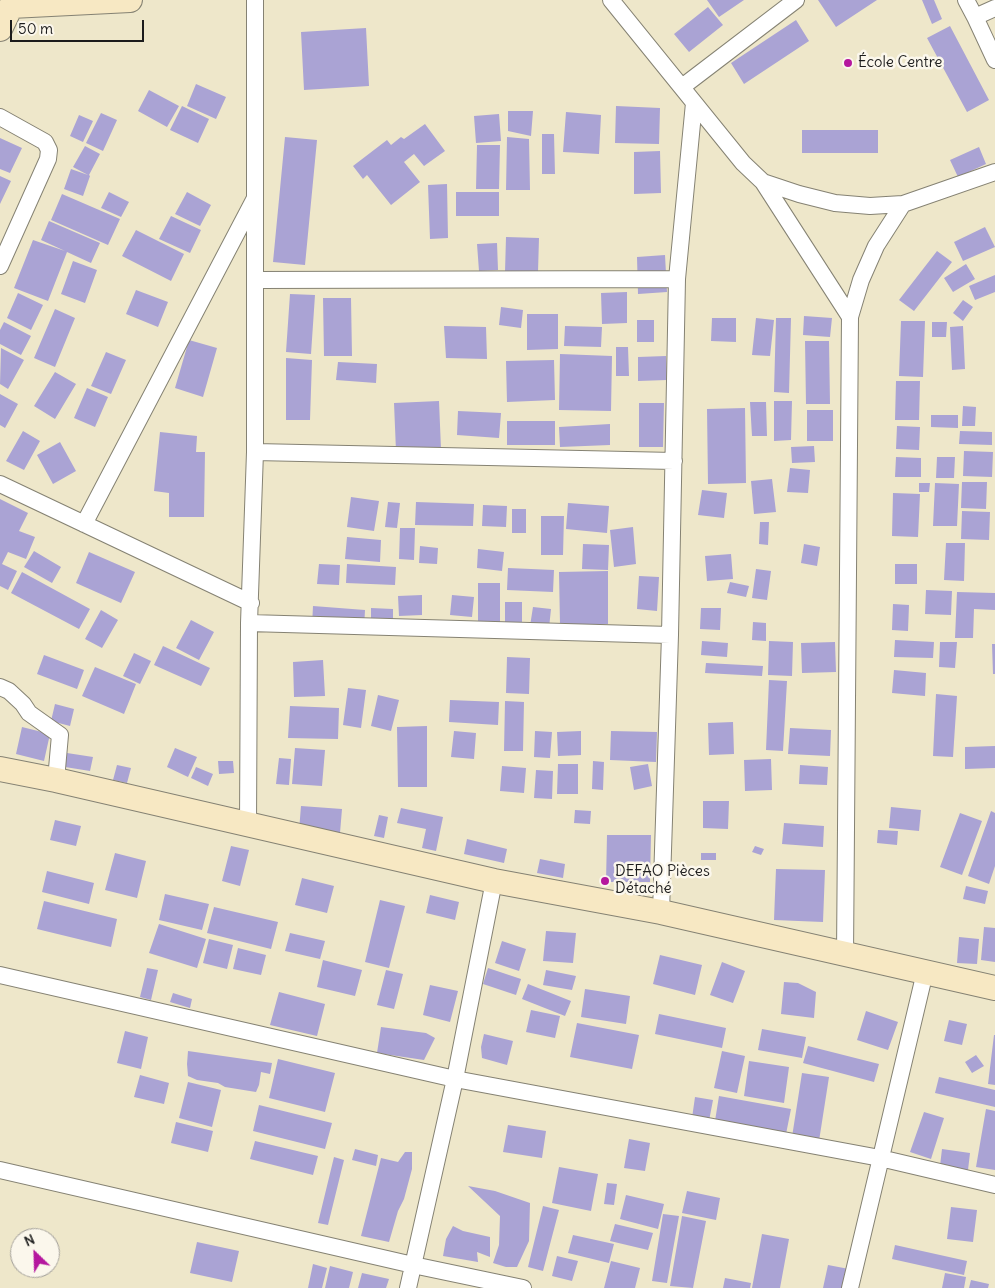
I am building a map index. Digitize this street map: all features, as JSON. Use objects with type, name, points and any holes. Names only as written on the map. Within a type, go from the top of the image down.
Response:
[{"type":"street","points":[[0,29],[13,3],[130,0]]},
{"type":"street","points":[[248,825],[249,623],[255,452],[255,0]]},
{"type":"street","points":[[611,0],[744,164],[763,182],[850,317]]},
{"type":"street","points":[[682,87],[796,0]]},
{"type":"street","points":[[966,0],[995,60]]},
{"type":"street","points":[[975,17],[995,8]]},
{"type":"street","points":[[661,912],[670,635],[677,279],[694,103]]},
{"type":"street","points":[[0,117],[45,142],[50,150],[0,266]]},
{"type":"street","points":[[763,182],[835,203],[870,206],[903,204],[995,172]]},
{"type":"street","points":[[84,524],[256,197]]},
{"type":"street","points":[[845,955],[850,317],[861,280],[876,246],[903,204]]},
{"type":"street","points":[[256,280],[677,279]]},
{"type":"street","points":[[255,452],[674,461]]},
{"type":"street","points":[[0,484],[250,603]]},
{"type":"street","points":[[249,623],[670,635]]},
{"type":"street","points":[[0,687],[23,704],[29,713],[60,735],[56,780]]},
{"type":"street","points":[[0,768],[494,881],[661,912],[995,988]]},
{"type":"street","points":[[408,1288],[455,1079],[494,881]]},
{"type":"street","points":[[850,1288],[925,972]]},
{"type":"street","points":[[0,975],[455,1079],[880,1158],[995,1185]]},
{"type":"street","points":[[0,1170],[413,1265],[523,1288]]},
{"type":"building","points":[[707,0],[744,0],[719,17]]},
{"type":"building","points":[[818,0],[877,0],[836,27]]},
{"type":"building","points":[[922,0],[934,0],[942,19],[932,24]]},
{"type":"building","points":[[708,7],[723,25],[689,52],[674,34]]},
{"type":"building","points":[[796,20],[809,41],[744,84],[731,63]]},
{"type":"building","points":[[950,26],[989,100],[967,112],[927,38]]},
{"type":"building","points":[[366,28],[369,86],[304,90],[301,32]]},
{"type":"building","points":[[196,84],[226,97],[216,119],[187,106]]},
{"type":"building","points":[[149,90],[179,106],[167,127],[138,111]]},
{"type":"building","points":[[182,106],[209,119],[198,143],[170,130]]},
{"type":"building","points":[[616,106],[660,108],[659,144],[615,143]]},
{"type":"building","points":[[508,111],[533,111],[531,136],[508,131]]},
{"type":"building","points":[[566,112],[601,115],[599,154],[563,152]]},
{"type":"building","points":[[101,113],[117,120],[103,151],[86,143]]},
{"type":"building","points":[[499,114],[501,141],[476,143],[474,116]]},
{"type":"building","points":[[79,115],[93,121],[83,142],[70,136]]},
{"type":"building","points":[[425,124],[445,151],[424,166],[414,154],[404,162],[420,182],[391,205],[367,175],[363,179],[353,166],[387,140],[391,145],[401,137],[404,139]]},
{"type":"building","points":[[802,130],[878,130],[878,153],[802,153]]},
{"type":"building","points":[[542,134],[554,134],[555,174],[542,174]]},
{"type":"building","points":[[285,137],[317,140],[305,265],[273,262]]},
{"type":"building","points":[[507,137],[529,139],[530,190],[506,190]]},
{"type":"building","points":[[0,138],[22,148],[10,173],[0,169]]},
{"type":"building","points":[[477,145],[500,145],[499,189],[476,189]]},
{"type":"building","points":[[85,146],[100,154],[89,175],[83,196],[64,189],[71,169],[88,175],[73,167]]},
{"type":"building","points":[[979,147],[986,164],[958,177],[950,160]]},
{"type":"building","points":[[660,151],[661,193],[634,194],[634,152]]},
{"type":"building","points":[[0,176],[11,181],[0,204]]},
{"type":"building","points":[[447,184],[448,238],[430,239],[428,185]]},
{"type":"building","points":[[109,192],[129,202],[121,217],[101,208]]},
{"type":"building","points":[[187,192],[211,205],[200,226],[175,214]]},
{"type":"building","points":[[456,192],[499,192],[499,216],[456,216]]},
{"type":"building","points":[[62,194],[120,219],[108,245],[51,220]]},
{"type":"building","points":[[171,216],[201,230],[190,253],[159,239]]},
{"type":"building","points":[[49,221],[100,243],[91,263],[67,252],[48,301],[14,288],[33,240],[65,251],[41,240]]},
{"type":"building","points":[[985,227],[995,247],[963,261],[954,242]]},
{"type":"building","points":[[136,230],[184,254],[171,281],[122,256]]},
{"type":"building","points":[[506,237],[539,238],[538,272],[505,272]]},
{"type":"building","points":[[497,243],[498,270],[479,271],[477,244]]},
{"type":"building","points":[[937,251],[952,262],[914,311],[899,300]]},
{"type":"building","points":[[665,255],[667,292],[638,294],[637,257]]},
{"type":"building","points":[[73,261],[97,270],[85,303],[61,294]]},
{"type":"building","points":[[966,264],[975,279],[953,292],[944,278]]},
{"type":"building","points":[[995,275],[995,292],[975,300],[969,286]]},
{"type":"building","points":[[136,290],[168,302],[158,327],[126,314]]},
{"type":"building","points":[[627,292],[627,323],[602,324],[601,293]]},
{"type":"building","points":[[18,293],[43,305],[31,330],[7,318]]},
{"type":"building","points":[[290,294],[315,295],[311,354],[286,352]]},
{"type":"building","points":[[323,298],[351,298],[352,356],[324,356]]},
{"type":"building","points":[[963,300],[973,307],[963,321],[953,313]]},
{"type":"building","points":[[501,307],[523,310],[521,328],[499,325]]},
{"type":"building","points":[[55,309],[75,318],[55,367],[34,358]]},
{"type":"building","points":[[527,314],[558,314],[558,349],[527,350]]},
{"type":"building","points":[[804,316],[832,318],[830,337],[803,335]]},
{"type":"building","points":[[712,318],[736,318],[736,342],[711,341]]},
{"type":"building","points":[[756,318],[774,320],[770,356],[752,355]]},
{"type":"building","points":[[776,318],[791,318],[789,393],[774,392]]},
{"type":"building","points":[[637,320],[654,320],[654,342],[637,342]]},
{"type":"building","points":[[901,321],[925,321],[923,377],[899,376]]},
{"type":"building","points":[[4,322],[31,336],[21,355],[0,344],[0,330]]},
{"type":"building","points":[[932,322],[947,322],[946,337],[932,337]]},
{"type":"building","points":[[444,326],[486,327],[487,359],[446,358]]},
{"type":"building","points":[[565,326],[602,327],[601,347],[564,346]]},
{"type":"building","points":[[963,326],[965,369],[952,370],[950,327]]},
{"type":"building","points":[[189,340],[217,348],[203,397],[175,388]]},
{"type":"building","points":[[805,341],[829,341],[830,404],[806,404]]},
{"type":"building","points":[[616,347],[628,347],[629,376],[616,376]]},
{"type":"building","points":[[1,348],[24,360],[8,389],[0,384]]},
{"type":"building","points":[[106,352],[126,360],[111,394],[91,386]]},
{"type":"building","points":[[560,354],[612,356],[611,411],[559,410]]},
{"type":"building","points":[[666,356],[667,380],[638,381],[638,357]]},
{"type":"building","points":[[286,358],[312,360],[310,420],[286,420]]},
{"type":"building","points":[[554,360],[555,400],[507,402],[506,361]]},
{"type":"building","points":[[338,362],[377,364],[376,383],[336,380]]},
{"type":"building","points":[[55,372],[76,384],[55,419],[34,406]]},
{"type":"building","points":[[896,381],[920,381],[919,420],[895,420]]},
{"type":"building","points":[[87,388],[108,397],[95,427],[74,418]]},
{"type":"building","points":[[0,394],[18,404],[5,428],[0,425]]},
{"type":"building","points":[[439,401],[441,449],[396,451],[394,403]]},
{"type":"building","points":[[774,401],[792,401],[791,440],[774,441]]},
{"type":"building","points":[[750,402],[766,402],[767,436],[752,436]]},
{"type":"building","points":[[639,403],[664,403],[663,447],[639,447]]},
{"type":"building","points":[[963,406],[976,407],[975,426],[962,426]]},
{"type":"building","points":[[745,408],[746,483],[708,484],[707,409]]},
{"type":"building","points":[[807,410],[833,410],[833,441],[807,441]]},
{"type":"building","points":[[458,411],[501,413],[499,438],[457,435]]},
{"type":"building","points":[[931,415],[958,415],[958,428],[931,427]]},
{"type":"building","points":[[507,421],[555,421],[555,445],[507,445]]},
{"type":"building","points":[[610,424],[610,445],[560,447],[559,427]]},
{"type":"building","points":[[897,426],[920,427],[919,450],[896,449]]},
{"type":"building","points":[[23,431],[40,441],[24,470],[6,461]]},
{"type":"building","points":[[960,431],[992,432],[992,445],[959,444]]},
{"type":"building","points":[[160,432],[197,436],[196,452],[205,452],[204,517],[169,517],[169,493],[154,491]]},
{"type":"building","points":[[60,442],[76,471],[53,484],[37,455]]},
{"type":"building","points":[[814,446],[815,462],[792,463],[791,447]]},
{"type":"building","points":[[964,451],[993,452],[992,477],[963,476]]},
{"type":"building","points":[[896,457],[921,458],[921,477],[895,477]]},
{"type":"building","points":[[937,457],[955,457],[954,478],[936,478]]},
{"type":"building","points":[[790,468],[810,470],[808,493],[787,492]]},
{"type":"building","points":[[772,479],[776,512],[754,514],[751,481]]},
{"type":"building","points":[[962,482],[987,482],[986,509],[961,508]]},
{"type":"building","points":[[919,483],[930,483],[929,492],[919,492]]},
{"type":"building","points":[[935,483],[959,484],[957,526],[933,526]]},
{"type":"building","points":[[702,490],[727,493],[724,518],[698,515]]},
{"type":"building","points":[[893,493],[920,494],[918,537],[892,536]]},
{"type":"building","points":[[351,497],[379,501],[374,531],[347,527]]},
{"type":"building","points":[[0,499],[28,513],[19,531],[35,537],[26,559],[8,552],[2,564],[17,571],[8,590],[0,586]]},
{"type":"building","points":[[388,502],[400,503],[397,528],[385,527]]},
{"type":"building","points":[[416,502],[474,504],[473,526],[415,525]]},
{"type":"building","points":[[568,503],[609,506],[607,533],[566,529]]},
{"type":"building","points":[[483,505],[507,506],[506,527],[482,526]]},
{"type":"building","points":[[512,509],[526,509],[526,533],[512,533]]},
{"type":"building","points":[[962,511],[990,512],[989,540],[961,539]]},
{"type":"building","points":[[541,516],[564,516],[563,555],[541,555]]},
{"type":"building","points":[[760,522],[769,522],[768,545],[759,544]]},
{"type":"building","points":[[633,527],[636,564],[614,567],[610,530]]},
{"type":"building","points":[[400,528],[415,528],[414,560],[399,559]]},
{"type":"building","points":[[347,537],[381,540],[380,562],[345,559]]},
{"type":"building","points":[[946,543],[965,543],[964,581],[944,580]]},
{"type":"building","points":[[583,544],[609,545],[608,570],[582,569]]},
{"type":"building","points":[[804,544],[820,547],[817,566],[801,563]]},
{"type":"building","points":[[420,546],[438,548],[437,564],[419,563]]},
{"type":"building","points":[[478,549],[504,552],[502,571],[477,568]]},
{"type":"building","points":[[34,551],[61,567],[52,583],[24,567]]},
{"type":"building","points":[[89,552],[135,572],[121,603],[76,583]]},
{"type":"building","points":[[731,554],[733,579],[707,581],[705,556]]},
{"type":"building","points":[[319,564],[340,565],[339,585],[317,584]]},
{"type":"building","points":[[347,564],[396,567],[395,585],[346,583]]},
{"type":"building","points":[[895,564],[917,564],[917,584],[895,584]]},
{"type":"building","points":[[508,568],[554,570],[553,592],[507,590]]},
{"type":"building","points":[[756,569],[771,571],[767,600],[752,598]]},
{"type":"building","points":[[608,571],[608,624],[560,625],[559,572]]},
{"type":"building","points":[[22,572],[90,609],[79,629],[11,593]]},
{"type":"building","points":[[639,576],[659,577],[657,611],[637,609]]},
{"type":"building","points":[[730,582],[749,586],[746,597],[727,593]]},
{"type":"building","points":[[478,583],[500,583],[500,625],[478,625]]},
{"type":"building","points":[[926,590],[952,591],[951,615],[925,614]]},
{"type":"building","points":[[957,592],[995,593],[995,610],[974,609],[973,638],[955,638]]},
{"type":"building","points":[[422,595],[422,615],[399,616],[398,596]]},
{"type":"building","points":[[452,595],[474,597],[472,617],[450,615]]},
{"type":"building","points":[[505,602],[522,602],[522,626],[505,626]]},
{"type":"building","points":[[893,604],[909,605],[908,631],[892,630]]},
{"type":"building","points":[[313,606],[365,610],[364,629],[312,626]]},
{"type":"building","points":[[533,607],[551,609],[549,628],[530,626]]},
{"type":"building","points":[[371,608],[393,609],[393,633],[371,632]]},
{"type":"building","points":[[701,608],[721,608],[720,630],[700,629]]},
{"type":"building","points":[[101,610],[118,620],[102,648],[85,639]]},
{"type":"building","points":[[191,620],[214,632],[199,660],[176,648]]},
{"type":"building","points":[[753,622],[766,623],[766,641],[752,640]]},
{"type":"building","points":[[895,640],[934,642],[933,658],[894,657]]},
{"type":"building","points":[[702,641],[728,643],[727,657],[701,655]]},
{"type":"building","points":[[769,641],[793,642],[792,676],[768,675]]},
{"type":"building","points":[[835,642],[836,672],[802,673],[801,643]]},
{"type":"building","points":[[940,642],[957,642],[955,668],[939,667]]},
{"type":"building","points":[[992,644],[995,644],[995,674],[993,674]]},
{"type":"building","points":[[163,646],[210,668],[201,686],[154,665]]},
{"type":"building","points":[[134,653],[151,661],[140,684],[123,676]]},
{"type":"building","points":[[44,655],[84,670],[77,689],[37,674]]},
{"type":"building","points":[[507,657],[530,658],[529,694],[506,693]]},
{"type":"building","points":[[323,660],[325,696],[294,697],[293,662]]},
{"type":"building","points":[[706,663],[763,666],[762,676],[705,673]]},
{"type":"building","points":[[95,667],[136,684],[124,714],[82,696]]},
{"type":"building","points":[[894,670],[926,673],[925,696],[892,693]]},
{"type":"building","points":[[769,680],[787,681],[783,751],[766,750]]},
{"type":"building","points":[[348,688],[366,690],[361,728],[343,725]]},
{"type":"building","points":[[936,694],[957,696],[953,757],[933,756]]},
{"type":"building","points":[[378,695],[399,700],[391,731],[371,726]]},
{"type":"building","points":[[450,700],[499,702],[498,725],[449,722]]},
{"type":"building","points":[[505,701],[524,702],[523,751],[504,751]]},
{"type":"building","points":[[55,704],[74,709],[70,726],[51,721]]},
{"type":"building","points":[[290,706],[339,708],[338,739],[288,738]]},
{"type":"building","points":[[733,722],[734,754],[709,755],[708,723]]},
{"type":"building","points":[[427,726],[427,787],[398,787],[397,727]]},
{"type":"building","points":[[22,727],[50,734],[44,761],[16,754]]},
{"type":"building","points":[[790,728],[831,730],[830,756],[788,754]]},
{"type":"building","points":[[454,731],[476,733],[474,759],[451,757]]},
{"type":"building","points":[[535,731],[552,732],[550,758],[534,757]]},
{"type":"building","points":[[581,731],[581,755],[558,756],[557,732]]},
{"type":"building","points":[[611,731],[657,732],[656,762],[610,760]]},
{"type":"building","points":[[995,746],[995,768],[965,769],[965,747]]},
{"type":"building","points":[[175,748],[197,757],[188,777],[167,767]]},
{"type":"building","points":[[295,748],[325,750],[322,786],[292,784]]},
{"type":"building","points":[[67,753],[93,757],[90,771],[65,767]]},
{"type":"building","points":[[279,758],[291,759],[289,785],[276,784]]},
{"type":"building","points":[[771,759],[772,790],[745,791],[744,760]]},
{"type":"building","points":[[218,761],[233,761],[234,773],[219,774]]},
{"type":"building","points":[[593,761],[604,762],[603,790],[592,789]]},
{"type":"building","points":[[558,764],[578,764],[578,794],[557,794]]},
{"type":"building","points":[[648,764],[652,786],[634,790],[630,767]]},
{"type":"building","points":[[117,765],[131,768],[127,783],[113,780]]},
{"type":"building","points":[[800,765],[828,767],[827,785],[799,784]]},
{"type":"building","points":[[502,766],[526,768],[524,793],[500,791]]},
{"type":"building","points":[[196,767],[213,774],[208,786],[191,778]]},
{"type":"building","points":[[536,770],[553,771],[552,799],[534,798]]},
{"type":"building","points":[[703,801],[729,801],[728,829],[703,828]]},
{"type":"building","points":[[301,806],[342,809],[340,833],[299,831]]},
{"type":"building","points":[[891,807],[921,810],[919,831],[889,828]]},
{"type":"building","points":[[401,808],[443,817],[436,851],[422,848],[426,829],[397,823]]},
{"type":"building","points":[[575,810],[591,811],[590,824],[574,823]]},
{"type":"building","points":[[991,811],[995,813],[995,866],[989,884],[968,876]]},
{"type":"building","points":[[960,813],[982,821],[962,875],[940,867]]},
{"type":"building","points":[[379,815],[388,817],[384,838],[374,836]]},
{"type":"building","points":[[55,820],[81,826],[76,846],[50,840]]},
{"type":"building","points":[[784,823],[824,826],[823,847],[782,844]]},
{"type":"building","points":[[878,830],[898,831],[897,845],[877,843]]},
{"type":"building","points":[[607,835],[651,835],[650,882],[606,882]]},
{"type":"building","points":[[467,839],[507,849],[504,863],[464,854]]},
{"type":"building","points":[[231,846],[249,850],[240,886],[222,881]]},
{"type":"building","points":[[755,846],[764,849],[761,855],[752,852]]},
{"type":"building","points":[[115,853],[146,861],[137,898],[105,890]]},
{"type":"building","points":[[701,853],[716,853],[716,860],[701,860]]},
{"type":"building","points":[[540,859],[565,864],[563,878],[537,873]]},
{"type":"building","points":[[776,869],[825,870],[823,922],[774,920]]},
{"type":"building","points":[[47,871],[94,883],[89,904],[42,892]]},
{"type":"building","points":[[302,878],[334,886],[327,913],[295,905]]},
{"type":"building","points":[[966,886],[988,891],[985,904],[963,899]]},
{"type":"building","points":[[165,894],[209,904],[202,930],[159,920]]},
{"type":"building","points":[[430,895],[459,902],[455,920],[426,913]]},
{"type":"building","points":[[380,900],[405,906],[389,968],[365,962]]},
{"type":"building","points":[[44,901],[117,919],[111,947],[37,929]]},
{"type":"building","points":[[214,907],[278,922],[271,949],[207,933]]},
{"type":"building","points":[[159,924],[206,939],[197,968],[149,953]]},
{"type":"building","points":[[984,927],[995,928],[995,962],[981,960]]},
{"type":"building","points":[[546,931],[576,933],[573,963],[543,961]]},
{"type":"building","points":[[290,933],[325,941],[320,959],[285,951]]},
{"type":"building","points":[[959,937],[979,939],[977,964],[957,963]]},
{"type":"building","points":[[209,939],[233,945],[227,969],[203,963]]},
{"type":"building","points":[[502,941],[526,949],[519,971],[495,963]]},
{"type":"building","points":[[238,948],[266,955],[261,975],[233,969]]},
{"type":"building","points":[[660,955],[702,965],[695,995],[653,984]]},
{"type":"building","points":[[323,960],[362,970],[355,996],[317,987]]},
{"type":"building","points":[[722,962],[745,971],[733,1003],[710,995]]},
{"type":"building","points":[[147,968],[158,970],[151,1000],[140,997]]},
{"type":"building","points":[[488,968],[521,979],[516,995],[483,984]]},
{"type":"building","points":[[386,970],[403,974],[394,1009],[377,1005]]},
{"type":"building","points":[[546,970],[576,976],[572,990],[543,985]]},
{"type":"building","points":[[784,982],[798,983],[816,992],[814,1018],[781,1014]]},
{"type":"building","points":[[528,984],[571,1001],[565,1016],[522,999]]},
{"type":"building","points":[[430,985],[458,991],[450,1022],[423,1015]]},
{"type":"building","points":[[585,989],[630,996],[626,1024],[581,1017]]},
{"type":"building","points":[[279,992],[325,1004],[317,1036],[270,1025]]},
{"type":"building","points":[[173,993],[192,999],[190,1008],[170,1002]]},
{"type":"building","points":[[531,1010],[560,1016],[555,1038],[526,1032]]},
{"type":"building","points":[[866,1011],[898,1022],[888,1050],[857,1040]]},
{"type":"building","points":[[659,1014],[726,1028],[722,1048],[655,1034]]},
{"type":"building","points":[[949,1020],[967,1024],[962,1045],[944,1041]]},
{"type":"building","points":[[577,1023],[639,1035],[632,1069],[570,1057]]},
{"type":"building","points":[[381,1027],[426,1033],[435,1038],[424,1060],[377,1053]]},
{"type":"building","points":[[762,1029],[806,1037],[802,1058],[758,1050]]},
{"type":"building","points":[[125,1031],[148,1037],[141,1069],[117,1063]]},
{"type":"building","points":[[484,1034],[513,1041],[507,1065],[482,1058],[481,1047]]},
{"type":"building","points":[[995,1035],[995,1085],[988,1084]]},
{"type":"building","points":[[808,1046],[879,1064],[874,1082],[803,1063]]},
{"type":"building","points":[[188,1051],[272,1063],[270,1074],[261,1072],[256,1092],[197,1080],[188,1076]]},
{"type":"building","points":[[722,1051],[745,1056],[737,1093],[714,1088]]},
{"type":"building","points":[[976,1055],[984,1066],[972,1073],[965,1062]]},
{"type":"building","points":[[278,1059],[335,1073],[325,1112],[269,1098]]},
{"type":"building","points":[[749,1061],[789,1067],[784,1103],[744,1096]]},
{"type":"building","points":[[802,1073],[829,1077],[819,1141],[792,1137]]},
{"type":"building","points":[[140,1075],[169,1083],[164,1104],[134,1097]]},
{"type":"building","points":[[939,1077],[995,1090],[995,1107],[935,1093]]},
{"type":"building","points":[[188,1082],[221,1090],[212,1127],[179,1118]]},
{"type":"building","points":[[719,1096],[791,1109],[786,1134],[715,1121]]},
{"type":"building","points":[[695,1097],[713,1100],[709,1121],[692,1118]]},
{"type":"building","points":[[259,1105],[332,1123],[325,1149],[253,1131]]},
{"type":"building","points":[[986,1109],[995,1111],[995,1170],[976,1167]]},
{"type":"building","points":[[924,1112],[944,1118],[931,1159],[910,1152]]},
{"type":"building","points":[[176,1122],[213,1131],[208,1152],[171,1143]]},
{"type":"building","points":[[508,1125],[546,1131],[542,1158],[503,1152]]},
{"type":"building","points":[[629,1139],[650,1143],[645,1171],[624,1168]]},
{"type":"building","points":[[255,1141],[318,1156],[313,1175],[250,1159]]},
{"type":"building","points":[[355,1149],[378,1155],[376,1166],[352,1160]]},
{"type":"building","points":[[942,1149],[970,1153],[968,1170],[940,1166]]},
{"type":"building","points":[[405,1152],[412,1152],[412,1169],[389,1242],[361,1236],[381,1158],[398,1162]]},
{"type":"building","points":[[334,1157],[344,1160],[328,1225],[318,1223]]},
{"type":"building","points":[[559,1167],[598,1174],[591,1211],[552,1203]]},
{"type":"building","points":[[607,1183],[617,1184],[614,1205],[604,1204]]},
{"type":"building","points":[[468,1186],[495,1191],[530,1203],[529,1241],[517,1267],[506,1267],[493,1263],[499,1245],[500,1216]]},
{"type":"building","points":[[687,1191],[720,1198],[716,1220],[682,1213]]},
{"type":"building","points":[[626,1195],[664,1204],[658,1229],[620,1219]]},
{"type":"building","points":[[543,1206],[559,1210],[543,1271],[528,1267]]},
{"type":"building","points":[[951,1207],[977,1210],[973,1242],[947,1239]]},
{"type":"building","points":[[663,1214],[679,1216],[667,1283],[652,1281]]},
{"type":"building","points":[[682,1216],[706,1221],[693,1288],[670,1286]]},
{"type":"building","points":[[615,1224],[653,1233],[648,1250],[610,1241]]},
{"type":"building","points":[[453,1226],[463,1231],[490,1237],[490,1257],[477,1252],[478,1262],[443,1256],[446,1239]]},
{"type":"building","points":[[762,1234],[789,1239],[780,1288],[752,1288]]},
{"type":"building","points":[[573,1235],[614,1244],[609,1263],[568,1253]]},
{"type":"building","points":[[197,1242],[239,1251],[232,1282],[190,1273]]},
{"type":"building","points":[[895,1245],[967,1261],[964,1275],[892,1259]]},
{"type":"building","points":[[557,1256],[578,1261],[572,1281],[552,1276]]},
{"type":"building","points":[[611,1261],[640,1268],[635,1288],[604,1288]]},
{"type":"building","points":[[313,1264],[327,1268],[322,1288],[308,1288]]},
{"type":"building","points":[[828,1265],[849,1269],[845,1288],[823,1288]]},
{"type":"building","points":[[330,1266],[353,1272],[349,1288],[325,1288]]},
{"type":"building","points":[[362,1273],[389,1279],[386,1288],[358,1288]]},
{"type":"building","points":[[945,1273],[966,1277],[964,1288],[942,1288]]},
{"type":"building","points":[[725,1278],[751,1283],[750,1288],[723,1288]]},
{"type":"building","points":[[971,1280],[989,1284],[988,1288],[969,1288]]},
{"type":"place","name":"École Centre","points":[[848,63]]},
{"type":"place","name":"DEFAO Pièces Détaché","points":[[605,881]]}]
